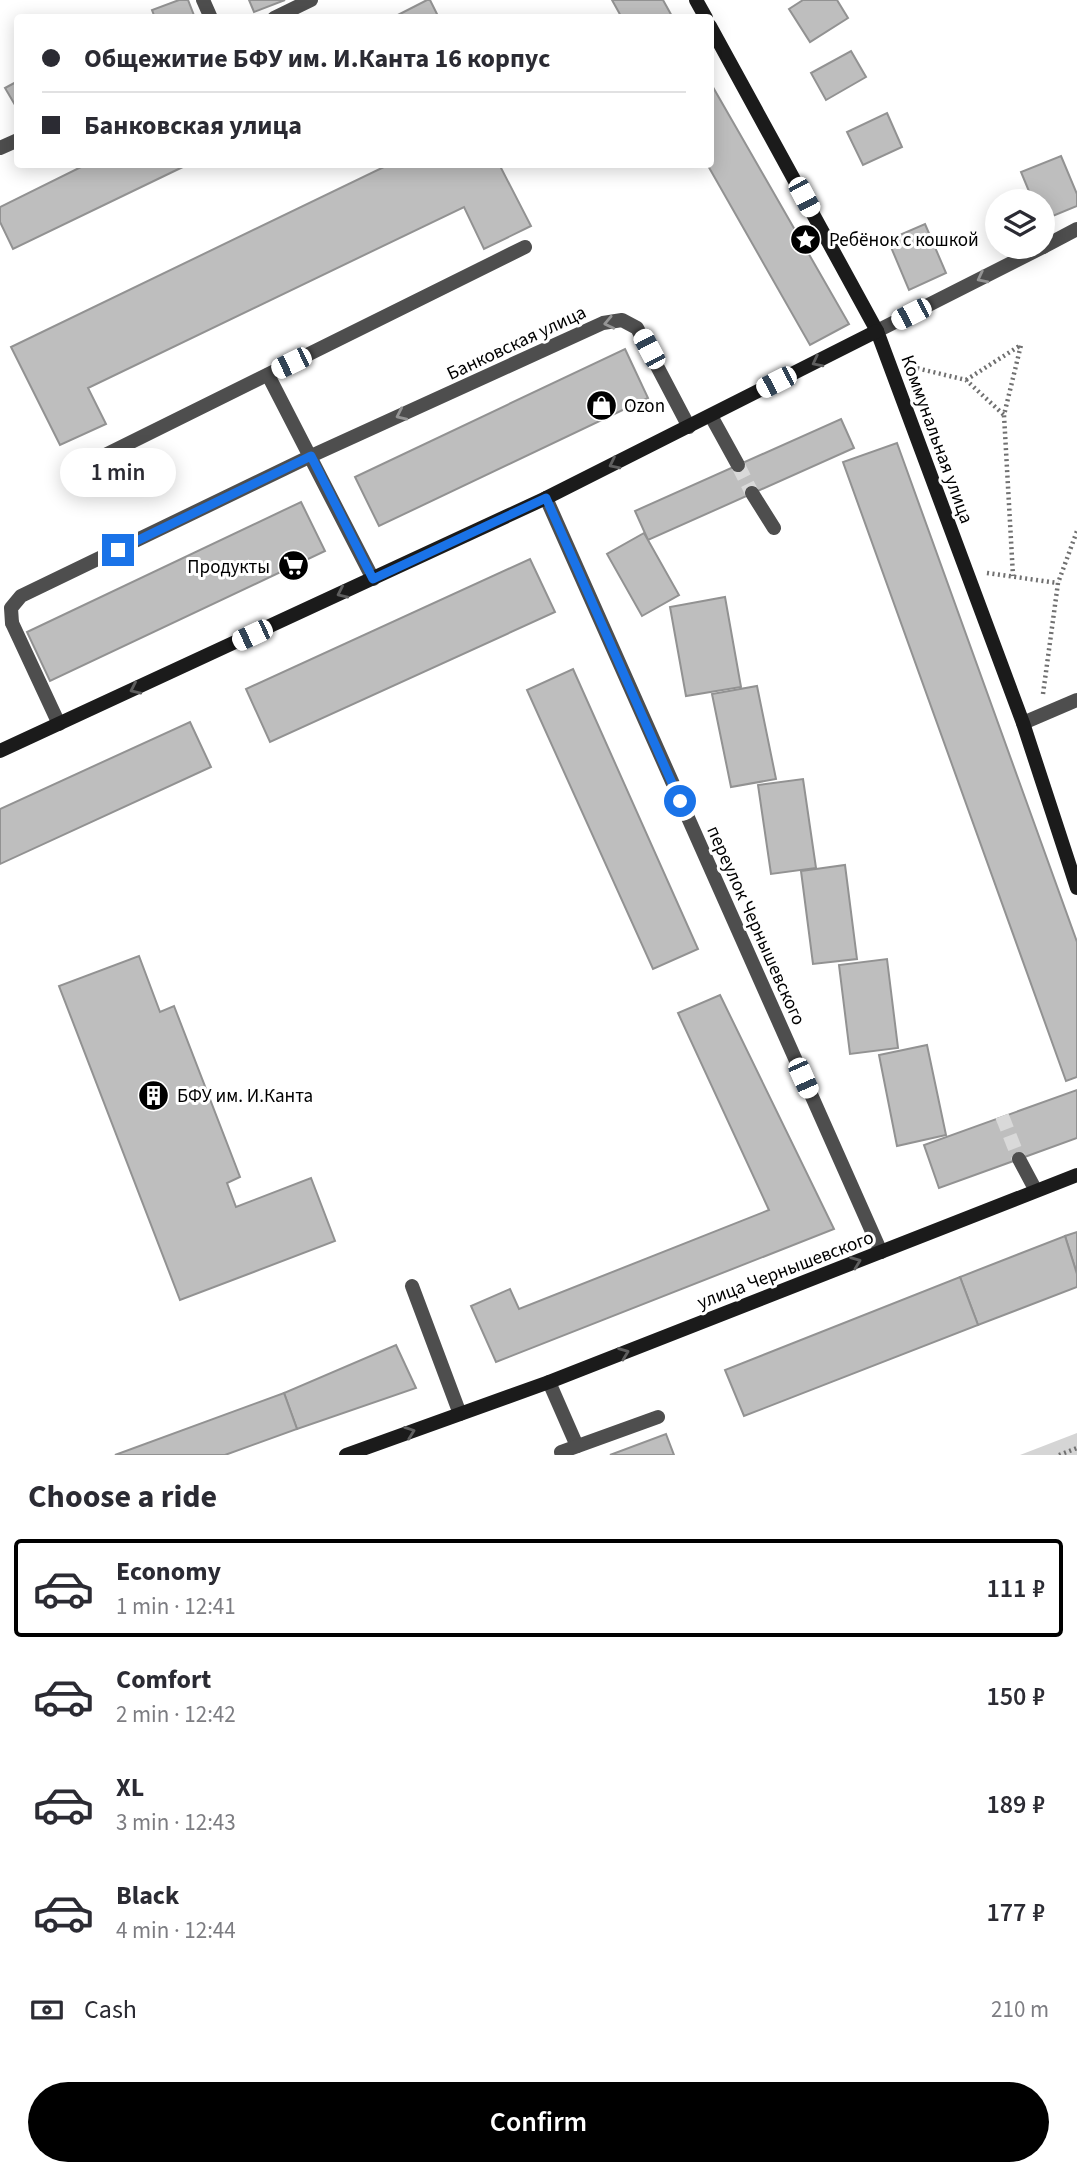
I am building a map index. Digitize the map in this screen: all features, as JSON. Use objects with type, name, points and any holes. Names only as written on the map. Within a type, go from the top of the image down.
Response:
[{"type":"street","points":[[282,14],[311,0]]},
{"type":"street","name":"Коммунальная улица","points":[[714,33],[877,331],[1023,723],[1077,888]]},
{"type":"street","points":[[1055,241],[1077,229]]},
{"type":"street","points":[[89,463],[525,247]]},
{"type":"street","points":[[0,751],[546,498],[1019,259]]},
{"type":"street","name":"Банковская улица","points":[[59,724],[12,623],[11,608],[21,596],[311,456],[604,323],[622,320],[637,328],[689,427]]},
{"type":"street","points":[[268,374],[373,579]]},
{"type":"street","points":[[711,416],[738,465]]},
{"type":"street","points":[[752,493],[774,528]]},
{"type":"street","name":"переулок Чернышевского","points":[[546,498],[881,1252]]},
{"type":"street","points":[[1023,723],[1077,700]]},
{"type":"street","points":[[1020,1159],[1035,1189]]},
{"type":"street","name":"улица Чернышевского","points":[[346,1455],[549,1382],[1035,1189],[1077,1175]]},
{"type":"street","points":[[412,1286],[460,1414]]},
{"type":"street","points":[[549,1382],[577,1447]]},
{"type":"street","points":[[562,1452],[658,1417]]},
{"type":"path","points":[[966,380],[1021,345],[1004,415],[1013,576]]},
{"type":"path","points":[[904,365],[966,380],[1004,415]]},
{"type":"path","points":[[1040,716],[1058,583],[1077,531]]},
{"type":"path","points":[[987,572],[1058,583]]},
{"type":"path","points":[[1059,1455],[1077,1448]]},
{"type":"shaded area","points":[[1077,1433],[1077,1455],[1020,1455]]},
{"type":"building","points":[[179,0],[188,0],[193,14],[154,14],[152,10]]},
{"type":"building","points":[[249,0],[285,0],[254,12]]},
{"type":"building","points":[[430,0],[437,14],[400,14]]},
{"type":"building","points":[[612,0],[663,0],[671,14],[620,14]]},
{"type":"building","points":[[803,0],[837,0],[848,18],[810,42],[789,9]]},
{"type":"building","points":[[851,51],[866,77],[826,100],[811,73]]},
{"type":"building","points":[[14,83],[14,103],[5,88]]},
{"type":"building","points":[[714,89],[849,324],[810,345],[709,168],[714,168]]},
{"type":"building","points":[[887,113],[902,147],[863,165],[847,132]]},
{"type":"building","points":[[1061,156],[1077,194],[1077,206],[1055,215],[1055,189],[1028,189],[1021,172]]},
{"type":"building","points":[[79,168],[181,168],[13,249],[0,222],[0,207]]},
{"type":"building","points":[[382,168],[501,168],[531,226],[484,249],[464,207],[88,388],[106,424],[60,445],[11,347]]},
{"type":"building","points":[[925,224],[946,273],[909,290],[888,240]]},
{"type":"building","points":[[625,349],[648,398],[379,526],[355,477]]},
{"type":"building","points":[[841,419],[854,448],[648,540],[635,511]]},
{"type":"building","points":[[897,443],[1077,942],[1077,1077],[1066,1081],[843,462]]},
{"type":"building","points":[[301,502],[325,551],[50,681],[27,632]]},
{"type":"building","points":[[644,533],[679,595],[642,616],[607,554]]},
{"type":"building","points":[[530,559],[555,612],[270,742],[246,689]]},
{"type":"building","points":[[725,597],[741,687],[686,696],[670,607]]},
{"type":"building","points":[[573,669],[698,949],[653,969],[527,690]]},
{"type":"building","points":[[757,686],[776,779],[731,787],[712,694]]},
{"type":"building","points":[[190,722],[211,767],[0,864],[0,809]]},
{"type":"building","points":[[803,779],[816,868],[771,874],[758,785]]},
{"type":"building","points":[[845,865],[857,959],[813,964],[801,871]]},
{"type":"building","name":"БФУ им. И.Канта","points":[[139,956],[160,1012],[174,1006],[240,1177],[227,1183],[236,1207],[311,1178],[335,1241],[180,1300],[59,986]]},
{"type":"building","points":[[887,959],[898,1048],[850,1054],[839,965]]},
{"type":"building","points":[[720,995],[834,1229],[496,1362],[471,1306],[510,1289],[519,1309],[769,1210],[678,1013]]},
{"type":"building","points":[[927,1045],[946,1135],[897,1146],[879,1055]]},
{"type":"building","points":[[1077,1090],[1077,1138],[939,1188],[924,1145]]},
{"type":"building","points":[[1077,1232],[1077,1274],[1065,1236]]},
{"type":"building","points":[[1065,1236],[1077,1274],[1077,1287],[978,1325],[960,1277]]},
{"type":"building","points":[[960,1277],[978,1325],[744,1416],[725,1370]]},
{"type":"building","points":[[396,1345],[416,1388],[297,1429],[284,1393]]},
{"type":"building","points":[[284,1393],[297,1429],[225,1455],[115,1455]]},
{"type":"building","points":[[666,1434],[674,1455],[610,1455]]},
{"type":"tunnel","points":[[738,465],[752,493]]},
{"type":"tunnel","points":[[1002,1116],[1019,1159]]},
{"type":"place","name":"Ребёнок с кошкой","points":[[806,239]]},
{"type":"place","name":"Ozon","points":[[601,405]]},
{"type":"place","name":"Продукты","points":[[293,566]]},
{"type":"place","name":"БФУ им. И.Канта","points":[[154,1095]]},
{"type":"route","points":[[118,550],[311,456],[373,579],[546,498],[680,801]]}]
